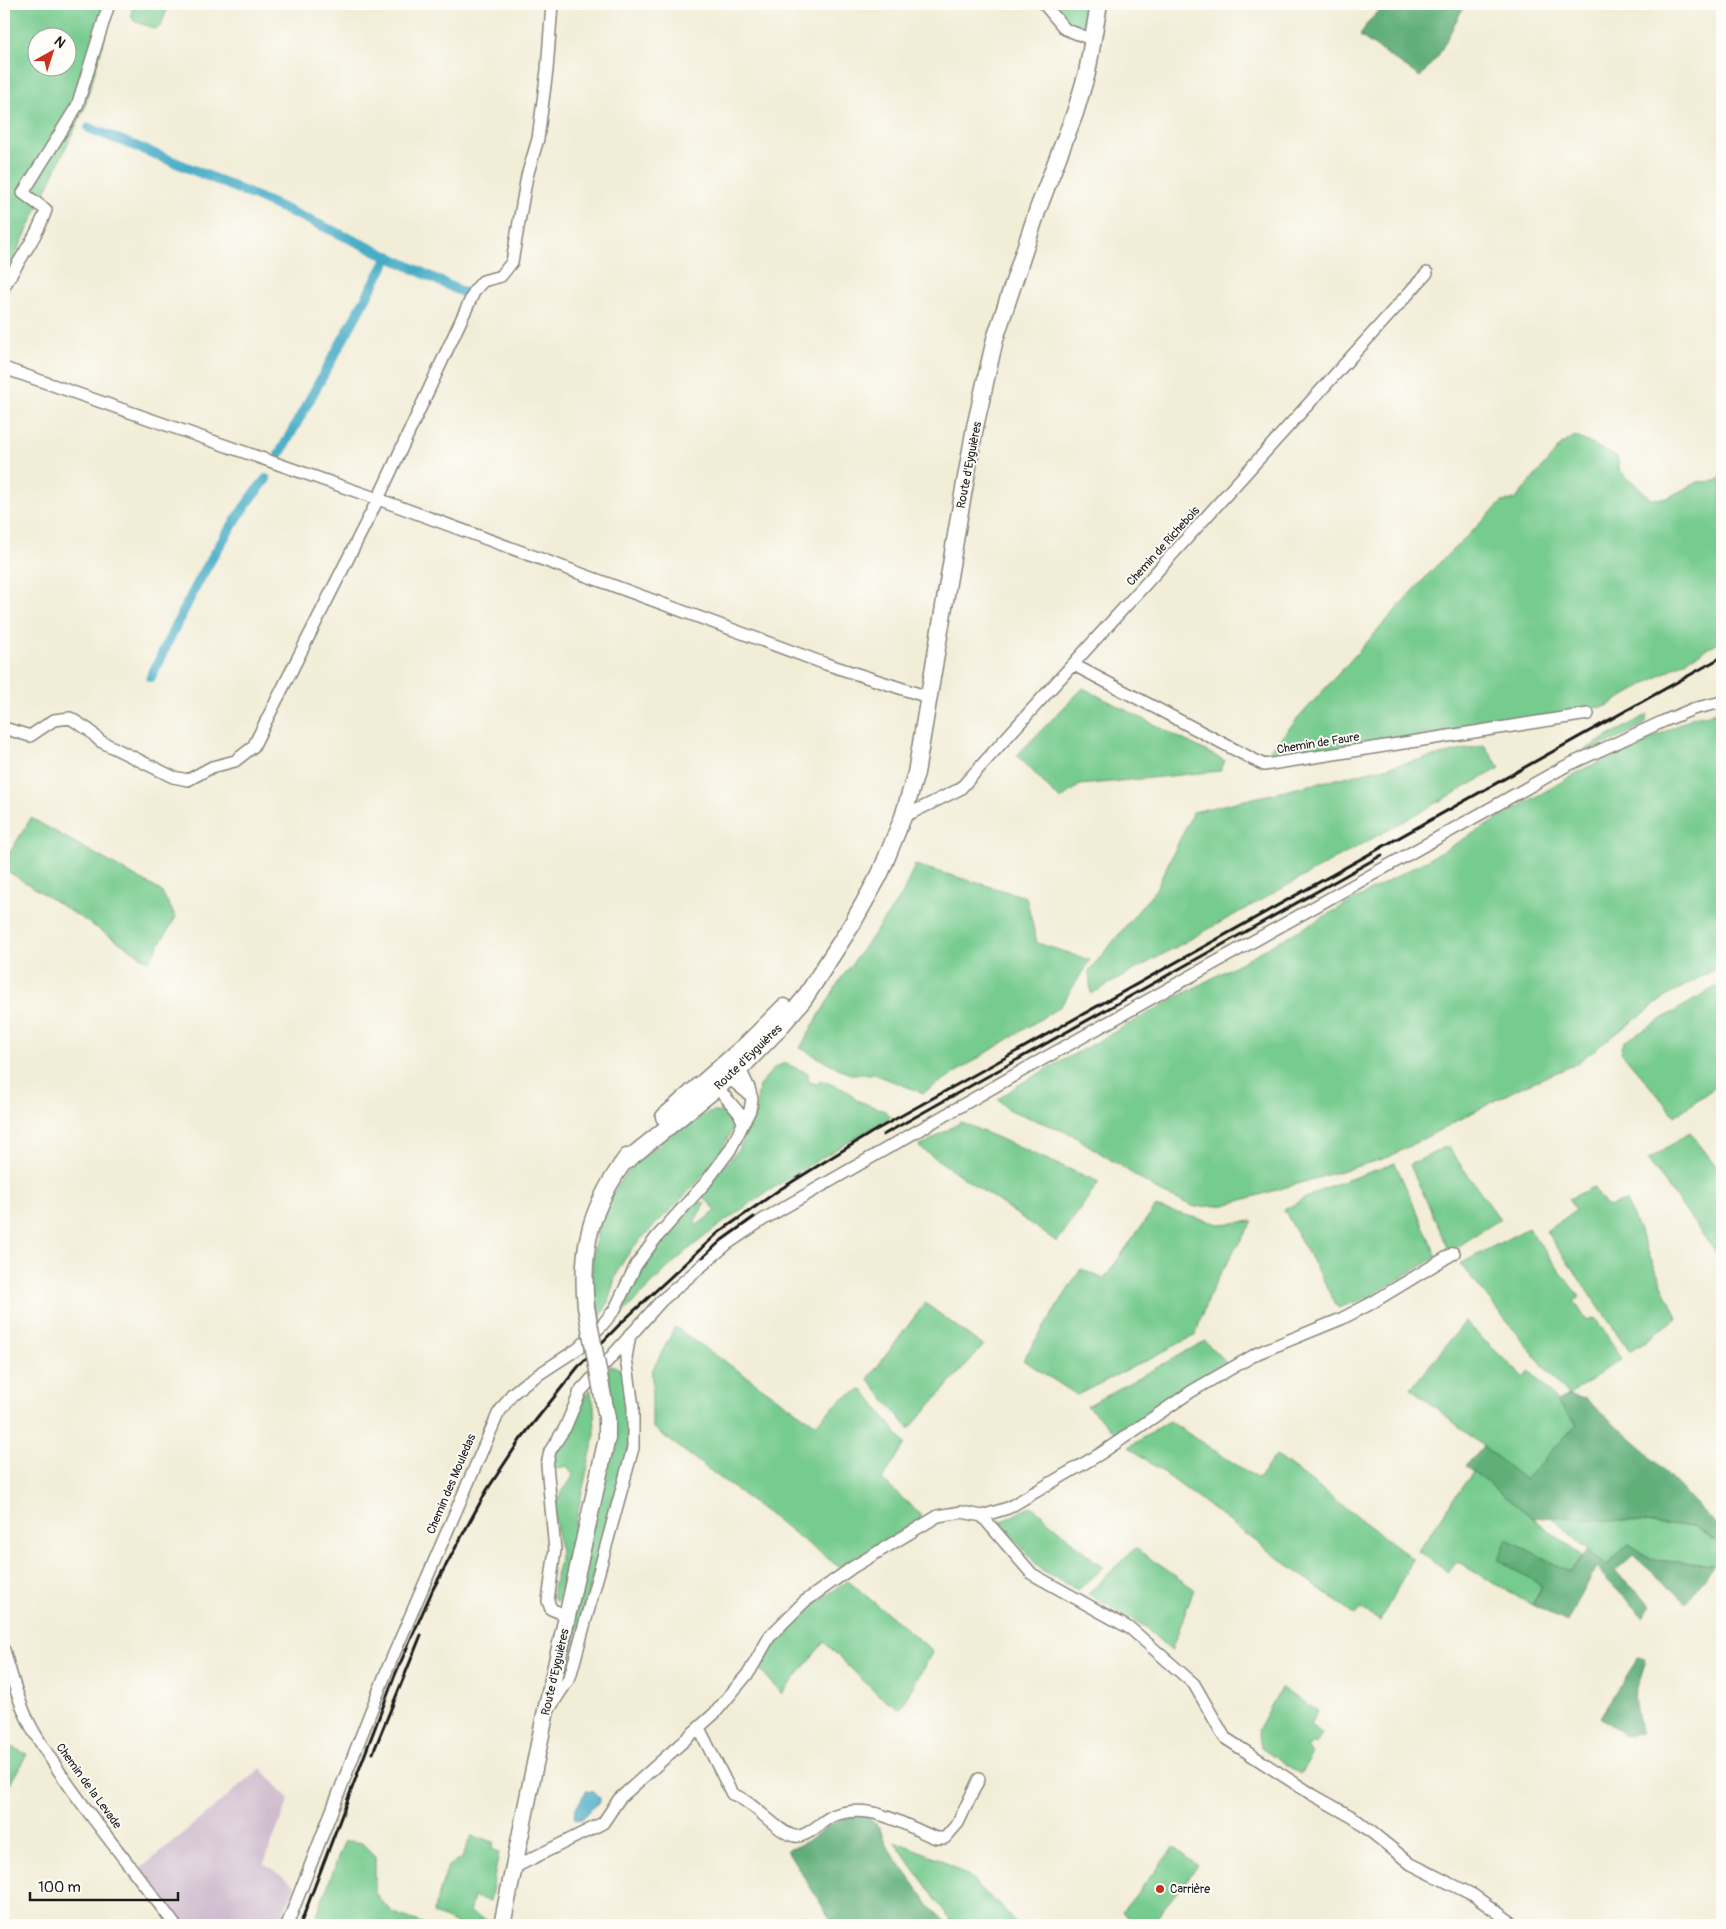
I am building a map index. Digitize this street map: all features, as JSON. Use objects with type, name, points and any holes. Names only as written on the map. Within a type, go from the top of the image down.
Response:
[{"type":"main road","name":"Route d'Eyguières","points":[[502,1925],[545,1716],[608,1438],[607,1418],[586,1307],[584,1269],[586,1247],[605,1189],[639,1142],[723,1078],[804,999],[851,926],[880,874],[903,817],[916,773],[931,698],[959,517],[995,339],[1038,209],[1075,113],[1087,73],[1099,4]]},
{"type":"main road","name":"Route d'Eyguières","points":[[723,1078],[748,1043],[785,1006],[851,926]]},
{"type":"street","points":[[4,287],[19,258],[40,226],[46,210],[23,192],[77,106],[109,4]]},
{"type":"street","points":[[4,728],[30,736],[54,720],[70,718],[89,730],[100,741],[173,777],[188,780],[212,767],[235,761],[253,747],[378,499],[475,290],[483,281],[501,276],[512,262],[527,176],[538,139],[547,70],[552,4]]},
{"type":"street","points":[[1044,4],[1065,29],[1093,40]]},
{"type":"street","name":"Chemin de Richebois","points":[[903,817],[960,789],[1427,273]]},
{"type":"street","points":[[4,368],[378,499],[826,664],[931,698]]},
{"type":"street","name":"Chemin de Faure","points":[[1074,664],[1264,765],[1588,714]]},
{"type":"street","points":[[568,1616],[551,1608],[548,1602],[555,1550],[547,1465],[550,1451],[565,1428],[579,1393],[593,1369],[616,1350],[661,1301],[728,1244],[764,1218],[802,1196],[1566,766],[1671,718],[1722,702]]},
{"type":"street","points":[[723,1078],[743,1122]]},
{"type":"street","name":"Chemin des Mouledas","points":[[287,1925],[387,1670],[498,1414],[518,1389],[579,1348],[603,1324],[615,1309],[636,1265],[656,1238],[730,1150],[750,1110],[751,1096],[723,1078]]},
{"type":"street","points":[[513,1868],[603,1823],[619,1798],[716,1713],[750,1671],[770,1636],[804,1602],[853,1567],[938,1516],[962,1512],[982,1516],[1008,1508],[1100,1454],[1192,1391],[1258,1353],[1341,1319],[1370,1304],[1454,1253]]},
{"type":"street","points":[[545,1716],[570,1677],[633,1448],[633,1407],[626,1358],[630,1334]]},
{"type":"street","points":[[982,1516],[1032,1574],[1131,1629],[1194,1684],[1225,1738],[1313,1795],[1354,1818],[1411,1864],[1473,1894],[1515,1925]]},
{"type":"street","name":"Chemin de la Levade","points":[[4,1650],[22,1705],[34,1731],[60,1770],[175,1925]]},
{"type":"street","points":[[699,1728],[732,1794],[744,1798],[792,1835],[799,1836],[808,1833],[834,1815],[868,1810],[885,1815],[936,1838],[945,1838],[958,1823],[979,1779]]},
{"type":"shaded area","points":[[261,1768],[289,1799],[264,1863],[296,1886],[278,1925],[183,1925],[140,1869]]},
{"type":"green space","points":[[4,4],[114,4],[84,109],[4,280]]},
{"type":"green space","points":[[133,4],[169,4],[161,26],[155,29],[134,21],[131,15]]},
{"type":"green space","points":[[1049,4],[1088,4],[1082,29],[1062,22]]},
{"type":"green space","points":[[1386,4],[1465,4],[1438,56],[1420,77],[1360,36],[1368,22]]},
{"type":"green space","points":[[1575,436],[1617,457],[1620,471],[1652,499],[1667,498],[1698,482],[1716,481],[1722,476],[1722,640],[1607,706],[1265,761],[1265,755],[1434,568],[1502,502],[1516,499],[1561,445]]},
{"type":"green space","points":[[1083,688],[1225,761],[1220,771],[1080,785],[1060,800],[1017,755]]},
{"type":"green space","points":[[1722,711],[1722,965],[1667,996],[1574,1065],[1521,1087],[1389,1157],[1225,1205],[1195,1207],[1162,1193],[1071,1134],[1007,1109],[998,1099],[1020,1084],[1443,851],[1587,767],[1618,756],[1693,717]]},
{"type":"green space","points":[[1648,714],[1645,724],[1614,741],[1577,754]]},
{"type":"green space","points":[[1484,745],[1500,768],[1091,994],[1089,971],[1156,889],[1193,812]]},
{"type":"green space","points":[[31,818],[161,891],[176,917],[149,961],[4,869],[4,862]]},
{"type":"green space","points":[[915,865],[1026,897],[1037,943],[1090,960],[1061,1006],[923,1093],[874,1074],[850,1074],[800,1048],[840,980],[902,895]]},
{"type":"green space","points":[[1722,983],[1722,1082],[1675,1116],[1621,1052],[1624,1042]]},
{"type":"green space","points":[[784,1063],[808,1073],[809,1082],[817,1084],[821,1080],[848,1091],[856,1100],[885,1111],[891,1117],[793,1176],[722,1223],[674,1262],[606,1331],[627,1302],[651,1250],[695,1202],[705,1203],[694,1222],[697,1225],[716,1211],[701,1194],[739,1148],[755,1116],[759,1086],[773,1069]]},
{"type":"green space","points":[[713,1112],[727,1113],[735,1122],[729,1136],[702,1176],[631,1250],[619,1269],[605,1310],[596,1321],[592,1279],[593,1257],[602,1215],[611,1196],[622,1178],[643,1157],[673,1133],[699,1117]]},
{"type":"green space","points":[[961,1122],[1099,1182],[1057,1242],[919,1147]]},
{"type":"green space","points":[[1690,1132],[1722,1174],[1722,1261],[1648,1160]]},
{"type":"green space","points":[[1447,1146],[1500,1219],[1450,1252],[1410,1165]]},
{"type":"green space","points":[[1395,1163],[1437,1257],[1367,1298],[1338,1308],[1284,1210],[1322,1189]]},
{"type":"green space","points":[[1593,1187],[1607,1207],[1626,1201],[1677,1318],[1630,1352],[1546,1231],[1575,1211],[1569,1199]]},
{"type":"green space","points":[[1155,1207],[1219,1224],[1253,1221],[1227,1262],[1213,1289],[1196,1335],[1077,1395],[1023,1360],[1081,1269],[1104,1279]]},
{"type":"green space","points":[[1528,1228],[1579,1297],[1574,1301],[1587,1321],[1595,1318],[1622,1358],[1568,1396],[1460,1264]]},
{"type":"green space","points":[[925,1303],[983,1346],[909,1429],[868,1379]]},
{"type":"green space","points":[[1465,1322],[1523,1377],[1530,1371],[1577,1424],[1525,1480],[1411,1388]]},
{"type":"green space","points":[[675,1327],[815,1424],[843,1398],[863,1389],[905,1444],[882,1480],[920,1514],[921,1522],[839,1567],[652,1427],[652,1371]]},
{"type":"green space","points":[[1205,1341],[1227,1364],[1120,1437],[1087,1406]]},
{"type":"green space","points":[[610,1366],[619,1368],[627,1381],[628,1450],[569,1662],[561,1679],[613,1413],[608,1371]]},
{"type":"green space","points":[[590,1389],[594,1405],[595,1434],[558,1601],[555,1601],[553,1587],[560,1559],[555,1508],[558,1497],[573,1474],[567,1466],[553,1469],[552,1464],[579,1406]]},
{"type":"green space","points":[[1568,1396],[1586,1399],[1640,1446],[1722,1531],[1722,1545],[1694,1526],[1550,1516],[1533,1518],[1466,1466],[1483,1446],[1525,1480],[1577,1424],[1557,1402]]},
{"type":"green space","points":[[1169,1421],[1258,1479],[1276,1455],[1413,1559],[1380,1621],[1361,1609],[1355,1615],[1129,1447]]},
{"type":"green space","points":[[1473,1471],[1582,1556],[1570,1572],[1498,1559],[1542,1586],[1532,1605],[1457,1562],[1448,1572],[1418,1551]]},
{"type":"green space","points":[[1032,1506],[1103,1568],[1078,1590],[1042,1571],[1000,1522]]},
{"type":"green space","points":[[1550,1516],[1694,1526],[1722,1545],[1722,1556],[1714,1565],[1652,1560],[1628,1544],[1607,1567]]},
{"type":"green space","points":[[1507,1539],[1570,1572],[1588,1550],[1607,1566],[1628,1544],[1652,1560],[1714,1565],[1687,1603],[1633,1555],[1615,1571],[1651,1605],[1643,1617],[1596,1568],[1567,1622],[1532,1605],[1542,1586],[1498,1559]]},
{"type":"green space","points":[[1135,1548],[1194,1589],[1171,1651],[1144,1626],[1088,1594]]},
{"type":"green space","points":[[848,1581],[933,1651],[900,1709],[877,1694],[824,1642],[782,1694],[759,1668],[783,1631],[815,1603]]},
{"type":"green space","points":[[1638,1658],[1646,1660],[1634,1697],[1640,1734],[1625,1736],[1600,1717]]},
{"type":"green space","points":[[1281,1688],[1318,1711],[1310,1725],[1322,1733],[1316,1745],[1312,1743],[1307,1749],[1313,1753],[1300,1774],[1261,1747],[1258,1730]]},
{"type":"green space","points":[[4,1744],[27,1754],[4,1794]]},
{"type":"green space","points":[[865,1815],[879,1827],[889,1849],[932,1909],[949,1925],[834,1925],[787,1850],[805,1842],[835,1823]]},
{"type":"green space","points":[[471,1836],[494,1842],[492,1849],[499,1852],[490,1901],[474,1897],[470,1913],[487,1920],[486,1925],[459,1925],[433,1913],[448,1866],[462,1858]]},
{"type":"green space","points":[[894,1841],[940,1859],[972,1879],[981,1891],[999,1903],[1017,1925],[957,1925],[952,1922]]},
{"type":"green space","points":[[344,1842],[362,1843],[375,1856],[375,1892],[380,1900],[394,1913],[428,1925],[313,1925]]},
{"type":"green space","name":"Carrière","points":[[1174,1847],[1198,1866],[1150,1925],[1138,1925],[1122,1912]]},
{"type":"water","points":[[586,1791],[594,1792],[600,1798],[600,1801],[583,1818],[577,1820],[574,1817],[575,1810]]},
{"type":"waterway","points":[[89,128],[277,206],[462,292]]},
{"type":"waterway","points":[[279,455],[389,256]]},
{"type":"waterway","points":[[151,677],[202,575],[232,526],[266,479]]},
{"type":"railway","points":[[300,1925],[395,1675],[433,1589],[487,1490],[520,1440],[578,1367],[622,1322],[718,1233],[779,1190],[874,1131],[1722,657]]},
{"type":"railway","points":[[883,1135],[1382,855]]},
{"type":"railway","points":[[703,1257],[722,1240],[754,1217]]},
{"type":"railway","points":[[373,1753],[421,1635]]},
{"type":"place","name":"Carrière","points":[[1160,1889]]}]
